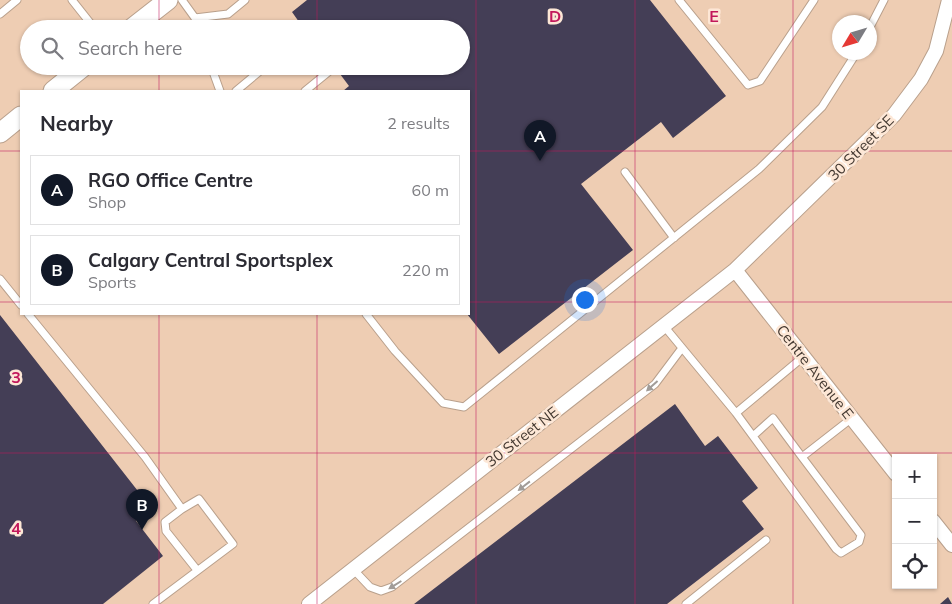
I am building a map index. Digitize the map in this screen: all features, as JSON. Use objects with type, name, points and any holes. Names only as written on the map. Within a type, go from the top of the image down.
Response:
[{"type":"street","points":[[142,20],[168,0]]},
{"type":"street","name":"30 Street SE","points":[[735,270],[894,115],[921,79],[936,51],[949,0]]},
{"type":"street","points":[[53,90],[72,75]]},
{"type":"street","points":[[0,133],[20,117]]},
{"type":"street","name":"30 Street NE","points":[[309,604],[735,270]]},
{"type":"street","name":"Centre Avenue E","points":[[735,270],[892,469]]},
{"type":"street","points":[[937,526],[952,545]]},
{"type":"lane","points":[[0,14],[17,0]]},
{"type":"lane","points":[[72,0],[88,20]]},
{"type":"lane","points":[[182,0],[195,18],[228,14],[245,0]]},
{"type":"lane","points":[[678,0],[748,85],[760,81],[814,0]]},
{"type":"lane","points":[[876,15],[884,0]]},
{"type":"lane","points":[[367,315],[395,351],[443,403],[464,407],[759,169],[822,108],[852,60]]},
{"type":"lane","points":[[215,75],[220,90]]},
{"type":"lane","points":[[237,90],[255,75]]},
{"type":"lane","points":[[306,90],[325,75]]},
{"type":"lane","points":[[625,172],[674,238]]},
{"type":"lane","points":[[0,279],[20,305]]},
{"type":"lane","points":[[29,315],[145,458],[182,509]]},
{"type":"lane","points":[[664,326],[736,413],[752,436],[836,549],[842,553],[859,542],[861,536],[772,418],[752,436]]},
{"type":"lane","points":[[353,570],[370,587],[381,591],[392,588],[655,384],[682,348]]},
{"type":"lane","points":[[736,413],[803,357]]},
{"type":"lane","points":[[802,457],[852,418]]},
{"type":"lane","points":[[153,604],[233,544],[199,499],[165,522],[166,532],[197,570]]},
{"type":"lane","points":[[686,604],[766,540]]},
{"type":"shaded area","points":[[0,0],[952,0],[952,604],[0,604]]},
{"type":"building","points":[[307,0],[650,0],[726,96],[673,138],[661,122],[581,184],[633,250],[499,354],[468,315],[470,315],[470,90],[344,90],[349,86],[341,75],[470,75],[470,20],[298,20],[292,12]]},
{"type":"building","points":[[0,315],[152,509],[136,521],[163,556],[103,604],[0,604]]},
{"type":"building","points":[[675,404],[705,446],[718,436],[758,488],[742,501],[764,529],[667,604],[414,604]]},
{"type":"building","points":[[948,597],[952,604],[940,604]]},
{"type":"place","name":"RGO Office Centre","points":[[540,161]]},
{"type":"place","name":"Calgary Central Sportsplex","points":[[142,530]]}]
